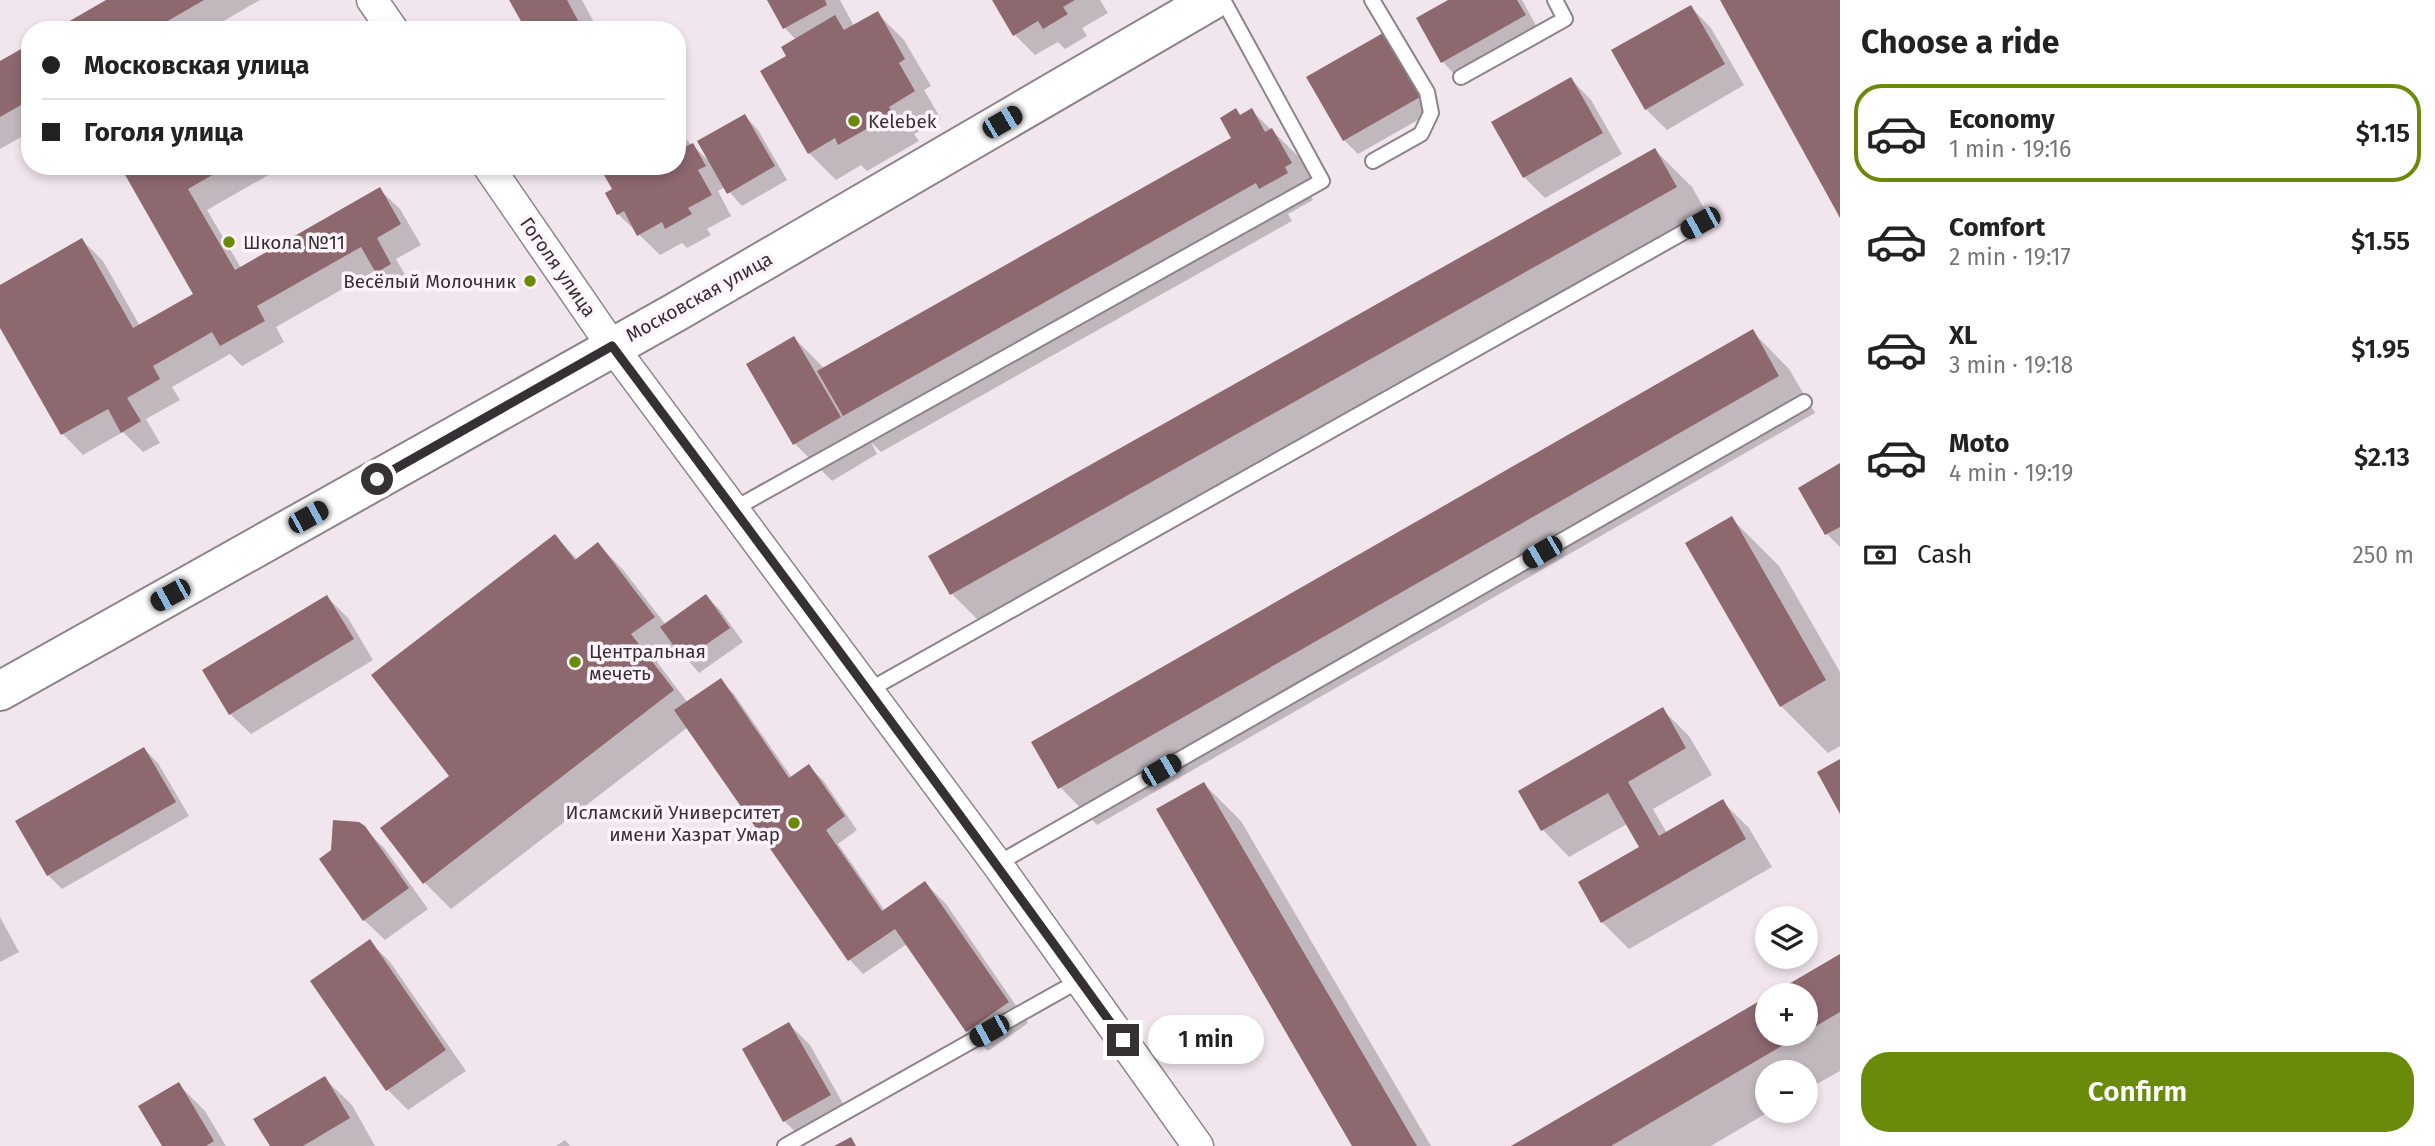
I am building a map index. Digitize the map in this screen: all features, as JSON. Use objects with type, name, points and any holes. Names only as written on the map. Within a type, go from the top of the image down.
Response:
[{"type":"street","points":[[372,0],[387,21]]},
{"type":"street","name":"Московская улица","points":[[0,691],[700,298],[1212,0]]},
{"type":"street","name":"Гоголя улица","points":[[494,175],[612,346],[997,863],[1198,1146]]},
{"type":"lane","points":[[732,510],[1322,181],[1223,0]]},
{"type":"lane","points":[[1372,0],[1427,92],[1431,113],[1421,135],[1373,161]]},
{"type":"lane","points":[[1461,77],[1565,19],[1555,0]]},
{"type":"lane","points":[[869,690],[1700,223]]},
{"type":"lane","points":[[997,863],[1804,402]]},
{"type":"lane","points":[[785,1146],[1080,980]]},
{"type":"building","points":[[106,0],[204,0],[168,21],[70,21]]},
{"type":"building","points":[[509,0],[567,0],[578,21],[521,21]]},
{"type":"building","points":[[767,0],[825,0],[827,5],[783,29]]},
{"type":"building","points":[[992,0],[1075,0],[1063,7],[1068,14],[1043,29],[1038,21],[1013,36]]},
{"type":"building","points":[[1448,0],[1517,0],[1526,15],[1441,63],[1416,18]]},
{"type":"building","points":[[1720,0],[1840,0],[1840,218]]},
{"type":"building","points":[[1691,5],[1725,64],[1645,110],[1611,50]]},
{"type":"building","points":[[878,11],[905,59],[899,63],[915,91],[889,107],[893,114],[838,145],[835,138],[808,154],[760,71],[786,56],[781,47],[835,15],[844,30]]},
{"type":"building","points":[[1383,33],[1420,97],[1343,141],[1306,77]]},
{"type":"building","points":[[21,49],[21,105],[0,117],[0,61]]},
{"type":"building","points":[[1571,77],[1603,133],[1523,178],[1491,122]]},
{"type":"building","points":[[1236,108],[1240,115],[1252,108],[1265,132],[1272,128],[1292,163],[1285,167],[1288,173],[1259,189],[1256,183],[843,416],[817,371],[1231,138],[1220,118]]},
{"type":"building","points":[[745,114],[775,166],[727,194],[697,141]]},
{"type":"building","points":[[693,143],[706,166],[698,170],[712,195],[688,208],[692,214],[665,229],[662,222],[637,236],[624,211],[617,215],[605,193],[612,189],[604,175],[686,175],[686,146]]},
{"type":"building","points":[[1655,148],[1677,187],[950,595],[928,556]]},
{"type":"building","points":[[125,175],[212,175],[188,189],[235,270],[380,187],[401,224],[377,238],[391,264],[376,273],[361,247],[257,306],[265,321],[220,346],[212,332],[153,366],[160,379],[127,398],[141,421],[121,433],[108,409],[61,435],[0,328],[0,285],[82,238],[133,328],[193,294]]},
{"type":"building","points":[[1753,329],[1779,376],[1058,789],[1031,742]]},
{"type":"building","points":[[794,336],[841,417],[793,445],[746,364]]},
{"type":"building","points":[[1840,463],[1840,527],[1825,535],[1798,488]]},
{"type":"building","points":[[1732,516],[1826,680],[1780,707],[1685,543]]},
{"type":"building","points":[[555,534],[575,560],[598,542],[655,617],[631,634],[674,690],[423,884],[380,828],[449,776],[371,675]]},
{"type":"building","points":[[706,594],[730,628],[684,660],[660,627]]},
{"type":"building","points":[[327,595],[354,639],[229,715],[202,670]]},
{"type":"building","name":"Исламский Университет имени Хазрат Умар","points":[[721,678],[789,778],[809,764],[845,816],[826,830],[882,911],[925,881],[1009,1002],[966,1032],[895,929],[848,961],[674,710]]},
{"type":"building","points":[[1663,707],[1686,748],[1628,782],[1659,836],[1723,799],[1746,839],[1601,923],[1578,882],[1639,847],[1608,793],[1541,831],[1518,791]]},
{"type":"building","points":[[144,747],[176,802],[47,876],[15,821]]},
{"type":"building","points":[[1840,759],[1840,814],[1817,772]]},
{"type":"building","points":[[1204,782],[1417,1146],[1352,1146],[1156,809]]},
{"type":"building","points":[[333,820],[359,822],[365,826],[409,888],[363,921],[319,859],[331,850]]},
{"type":"building","points":[[370,939],[446,1050],[386,1091],[310,981]]},
{"type":"building","points":[[1840,954],[1840,1012],[1818,1025],[1818,983],[1790,983]]},
{"type":"building","points":[[1755,1004],[1755,1046],[1782,1046],[1611,1146],[1511,1146]]},
{"type":"building","points":[[789,1022],[831,1095],[783,1122],[742,1049]]},
{"type":"building","points":[[325,1076],[350,1118],[303,1146],[270,1146],[253,1119]]},
{"type":"building","points":[[179,1082],[214,1141],[206,1146],[162,1146],[138,1106]]},
{"type":"building","points":[[851,1137],[856,1146],[834,1146]]},
{"type":"place","name":"Kelebek","points":[[854,121]]},
{"type":"place","name":"Школа №11","points":[[229,242]]},
{"type":"place","name":"Весёлый Молочник","points":[[530,281]]},
{"type":"place","name":"Центральная мечеть","points":[[575,662]]},
{"type":"place","name":"Исламский Университет имени Хазрат Умар","points":[[794,823]]},
{"type":"route","points":[[377,479],[612,346],[997,863],[1123,1040]]}]
